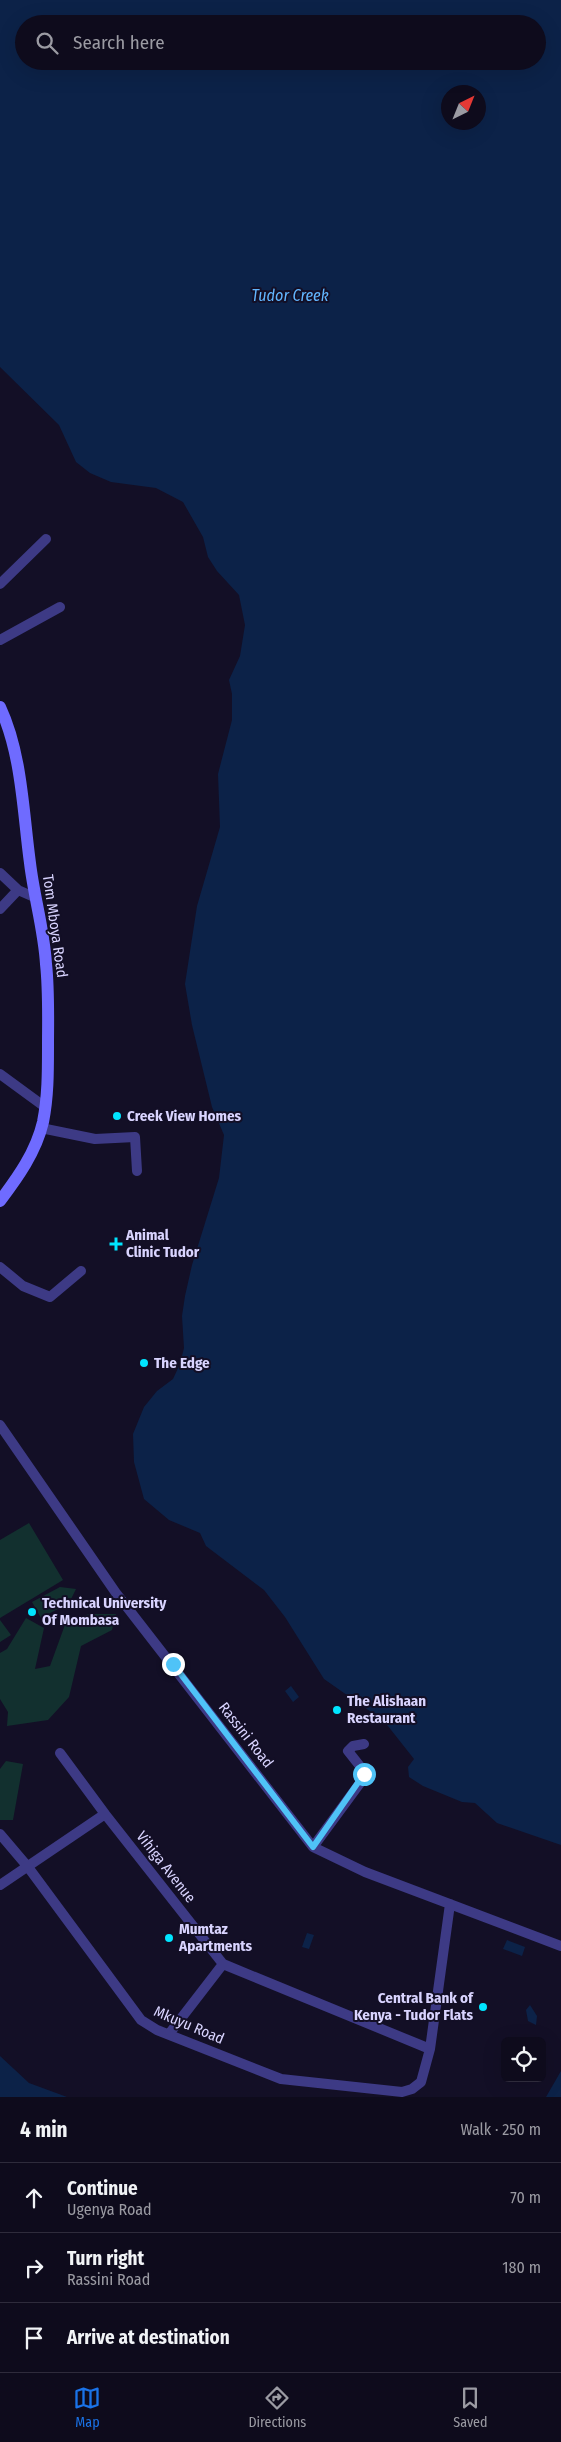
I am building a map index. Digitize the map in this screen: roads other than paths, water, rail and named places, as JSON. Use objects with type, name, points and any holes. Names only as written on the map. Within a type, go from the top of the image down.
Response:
[{"type":"main road","name":"Tom Mboya Road","points":[[0,708],[7,724],[15,757],[34,897],[40,921],[46,963],[49,1014],[45,1107],[41,1128],[28,1160],[0,1201]]},
{"type":"street","points":[[0,584],[46,539]]},
{"type":"street","points":[[0,640],[60,607]]},
{"type":"street","points":[[0,873],[18,890],[34,897]]},
{"type":"street","points":[[0,909],[18,890]]},
{"type":"street","points":[[0,1074],[45,1107]]},
{"type":"street","points":[[41,1128],[95,1139],[135,1138],[137,1171]]},
{"type":"street","points":[[0,1267],[23,1286],[50,1297],[81,1271]]},
{"type":"street","name":"Rassini Road","points":[[0,1425],[116,1594],[313,1847],[365,1872],[561,1946]]},
{"type":"street","points":[[313,1847],[363,1779],[363,1770],[348,1751],[354,1746],[364,1744]]},
{"type":"street","name":"Vihiga Avenue","points":[[60,1752],[105,1814],[223,1964],[430,2050]]},
{"type":"street","points":[[0,1885],[105,1814]]},
{"type":"street","name":"Mkuyu Road","points":[[0,1834],[28,1867],[141,2020],[169,2034],[281,2079],[402,2092],[412,2089],[421,2082],[430,2050]]},
{"type":"street","points":[[430,2050],[450,1904]]},
{"type":"street","points":[[169,2034],[223,1964]]},
{"type":"water","name":"Tudor Creek","points":[[0,0],[561,0],[561,1845],[497,1823],[475,1803],[462,1802],[423,1786],[409,1777],[408,1767],[414,1759],[384,1721],[324,1679],[285,1617],[264,1590],[206,1546],[200,1533],[169,1520],[144,1499],[134,1462],[133,1434],[144,1407],[157,1391],[173,1379],[180,1364],[184,1348],[182,1316],[185,1296],[192,1265],[219,1178],[224,1135],[212,1107],[192,1025],[185,984],[197,906],[220,827],[218,774],[232,720],[232,694],[229,680],[240,656],[245,625],[239,595],[217,571],[208,557],[203,537],[183,502],[156,488],[111,482],[90,473],[76,462],[59,425],[0,367]]},
{"type":"water","points":[[291,1686],[299,1697],[293,1702],[285,1691]]},
{"type":"water","points":[[307,1933],[314,1935],[309,1949],[302,1947]]},
{"type":"water","points":[[507,1940],[525,1947],[522,1956],[503,1949]]},
{"type":"water","points":[[530,2005],[537,2016],[536,2025],[528,2021],[526,2010]]},
{"type":"water","points":[[0,2056],[29,2083],[67,2097],[0,2097]]},
{"type":"water","points":[[561,2071],[561,2097],[546,2097]]},
{"type":"place","name":"Creek View Homes","points":[[117,1116]]},
{"type":"place","name":"Animal Clinic Tudor","points":[[116,1244]]},
{"type":"place","name":"The Edge","points":[[144,1363]]},
{"type":"place","name":"Technical University Of Mombasa","points":[[32,1612]]},
{"type":"place","name":"The Alishaan Restaurant","points":[[337,1710]]},
{"type":"place","name":"Mumtaz Apartments","points":[[169,1938]]},
{"type":"place","name":"Central Bank of Kenya - Tudor Flats","points":[[483,2007]]}]
